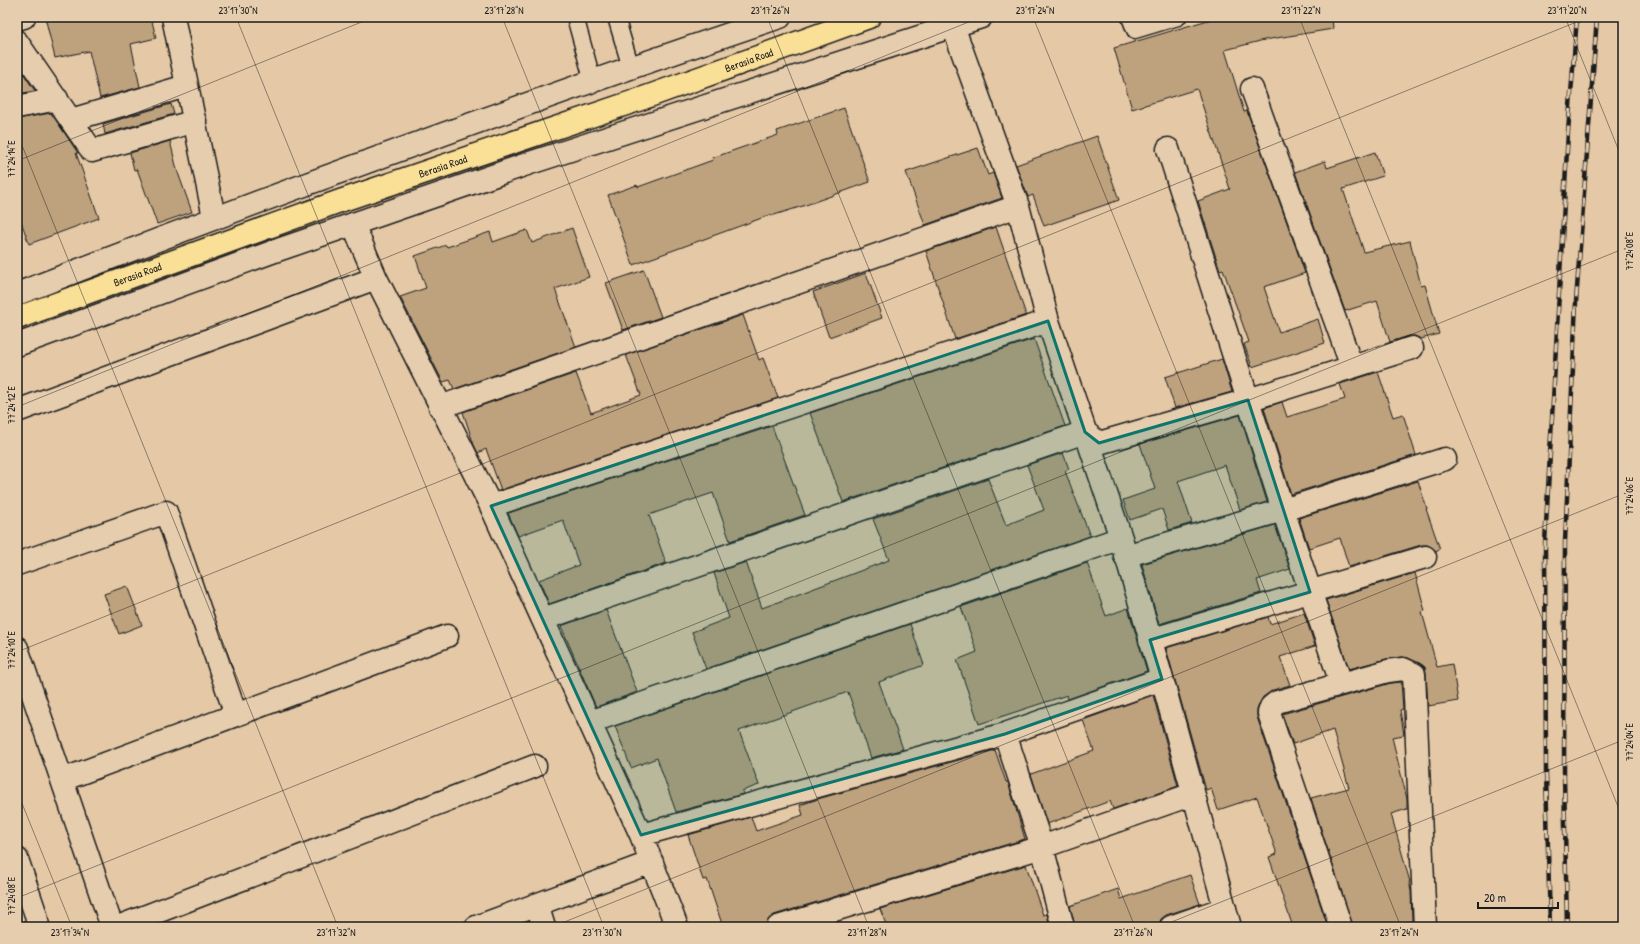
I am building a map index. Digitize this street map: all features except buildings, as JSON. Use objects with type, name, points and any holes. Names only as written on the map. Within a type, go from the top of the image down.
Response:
[{"type":"main road","name":"Berasia Road","points":[[18,318],[340,201],[638,100],[869,17]]},
{"type":"street","points":[[17,19],[24,17]]},
{"type":"street","points":[[173,17],[214,218]]},
{"type":"street","points":[[17,294],[214,218],[376,158],[780,17]]},
{"type":"street","points":[[17,345],[353,224],[530,163],[981,17]]},
{"type":"street","points":[[953,26],[1018,206],[1048,321],[1123,547],[1162,679],[1228,918],[1171,927]]},
{"type":"street","points":[[17,42],[92,151],[195,121]]},
{"type":"street","points":[[71,120],[186,86]]},
{"type":"street","points":[[1252,90],[1352,367]]},
{"type":"street","points":[[17,107],[57,99]]},
{"type":"street","points":[[1168,149],[1283,510],[1341,683]]},
{"type":"street","points":[[440,407],[1018,206]]},
{"type":"street","points":[[353,224],[376,278],[491,506],[641,835],[677,927]]},
{"type":"street","points":[[17,411],[376,278]]},
{"type":"street","points":[[491,506],[1048,321]]},
{"type":"street","points":[[1085,432],[1099,443],[1248,400],[1412,348]]},
{"type":"street","points":[[542,619],[1085,432]]},
{"type":"street","points":[[590,722],[1123,547],[1283,510],[1445,459]]},
{"type":"street","points":[[17,564],[166,512],[236,715]]},
{"type":"street","points":[[1150,640],[1425,557]]},
{"type":"street","points":[[62,780],[447,636]]},
{"type":"street","points":[[17,648],[112,927]]},
{"type":"street","points":[[1341,927],[1269,713],[1271,707],[1277,702],[1341,683],[1388,671],[1403,669],[1414,674],[1425,927]]},
{"type":"street","points":[[641,835],[1005,734],[1162,679]]},
{"type":"street","points":[[1005,734],[1042,847],[1063,927]]},
{"type":"street","points":[[118,927],[535,766]]},
{"type":"street","points":[[778,927],[1042,847],[1193,794]]},
{"type":"street","points":[[17,859],[36,915],[38,926],[36,927]]},
{"type":"street","points":[[476,927],[652,862]]},
{"type":"street","points":[[537,905],[544,927]]},
{"type":"lane","points":[[575,17],[593,82]]},
{"type":"lane","points":[[616,17],[631,68]]},
{"type":"lane","points":[[1130,17],[1135,30],[1178,17]]},
{"type":"highlighted area","points":[[1048,321],[1085,432],[1099,443],[1248,400],[1310,592],[1150,640],[1162,679],[1005,734],[641,835],[491,506]]},
{"type":"railway","points":[[1550,927],[1546,773],[1545,543],[1568,132],[1577,17]]},
{"type":"railway","points":[[1567,927],[1564,775],[1565,542],[1576,302],[1597,17]]}]
